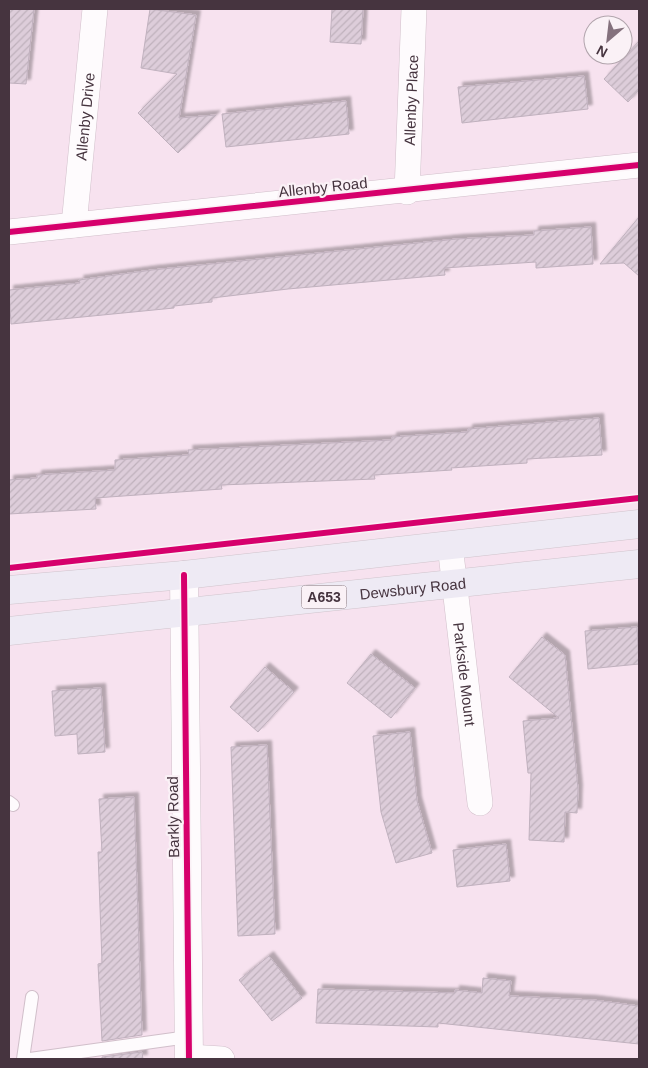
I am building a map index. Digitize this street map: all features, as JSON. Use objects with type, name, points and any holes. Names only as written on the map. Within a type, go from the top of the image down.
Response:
[{"type":"main road","points":[[9,590],[184,575],[639,524]]},
{"type":"main road","name":"Dewsbury Road","points":[[9,631],[639,564]]},
{"type":"street","name":"Allenby Drive","points":[[74,225],[95,9]]},
{"type":"street","name":"Allenby Place","points":[[407,192],[414,9]]},
{"type":"street","name":"Allenby Road","points":[[9,232],[407,192],[639,165]]},
{"type":"street","name":"Parkside Mount","points":[[450,545],[480,803]]},
{"type":"street","name":"Barkly Road","points":[[184,575],[189,1051]]},
{"type":"street","points":[[189,1051],[222,1059]]},
{"type":"lane","points":[[23,1059],[32,997]]},
{"type":"lane","points":[[30,1059],[189,1051]]},
{"type":"building","points":[[9,9],[34,9],[26,84],[9,83]]},
{"type":"building","points":[[150,9],[196,15],[179,118],[216,115],[178,153],[138,113],[177,74],[141,68]]},
{"type":"building","points":[[332,9],[363,9],[361,44],[330,42]]},
{"type":"building","points":[[639,41],[639,90],[628,102],[604,79],[617,65],[633,65],[633,48]]},
{"type":"building","points":[[584,76],[588,109],[462,123],[458,87]]},
{"type":"building","points":[[346,101],[349,134],[226,147],[222,114]]},
{"type":"building","points":[[639,217],[639,276],[624,263],[600,264]]},
{"type":"building","points":[[591,227],[593,264],[536,268],[536,262],[444,268],[445,275],[288,289],[212,298],[212,302],[174,306],[174,308],[11,324],[9,290],[80,283],[79,280],[152,270],[457,239],[534,235],[534,231]]},
{"type":"building","points":[[599,418],[602,455],[527,459],[527,463],[374,475],[375,479],[221,485],[222,489],[95,498],[96,509],[9,514],[9,480],[37,478],[37,475],[115,470],[115,460],[189,455],[188,450],[392,440],[392,437],[468,432],[468,429]]},
{"type":"building","points":[[637,627],[639,664],[588,669],[585,631]]},
{"type":"building","points":[[542,637],[565,655],[578,789],[577,813],[565,812],[564,842],[529,840],[531,773],[528,773],[523,721],[559,718],[509,677]]},
{"type":"building","points":[[371,654],[415,688],[391,718],[347,683]]},
{"type":"building","points":[[265,667],[294,692],[258,732],[230,707]]},
{"type":"building","points":[[101,688],[105,752],[78,754],[77,734],[55,736],[52,691]]},
{"type":"building","points":[[410,732],[417,801],[432,853],[396,863],[381,812],[373,736]]},
{"type":"building","points":[[267,745],[275,934],[238,936],[231,747]]},
{"type":"building","points":[[134,797],[142,1035],[102,1041],[98,964],[102,963],[98,852],[102,852],[99,799]]},
{"type":"building","points":[[506,844],[510,881],[457,887],[453,850]]},
{"type":"building","points":[[269,956],[302,998],[272,1021],[239,980]]},
{"type":"building","points":[[483,978],[511,981],[509,996],[593,1000],[639,1006],[639,1044],[438,1023],[438,1027],[316,1023],[318,989],[455,993],[455,990],[482,993]]},
{"type":"building","points":[[142,1052],[143,1059],[102,1059],[102,1057]]},
{"type":"cycle path","points":[[9,232],[639,165]]},
{"type":"cycle path","points":[[9,568],[639,498]]},
{"type":"cycle path","points":[[184,575],[189,1059]]}]
